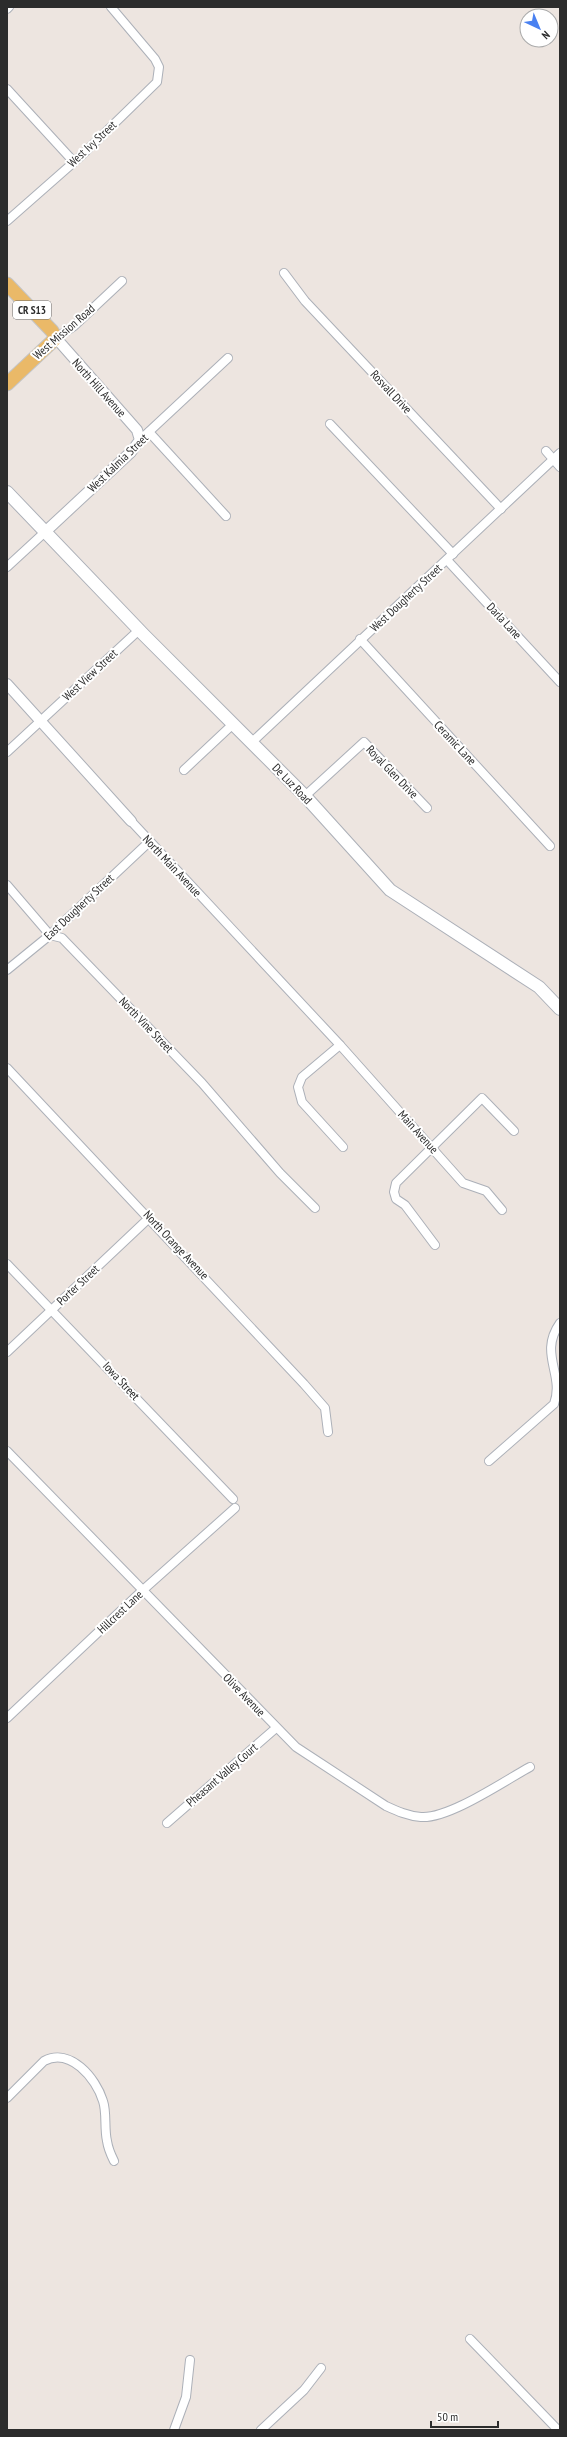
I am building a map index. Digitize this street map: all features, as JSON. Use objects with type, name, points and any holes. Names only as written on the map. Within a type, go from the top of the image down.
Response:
[{"type":"main road","name":"CR S13","points":[[7,284],[52,331],[56,338]]},
{"type":"main road","name":"West Mission Road","points":[[7,384],[56,338]]},
{"type":"main road","name":"De Luz Road","points":[[7,492],[232,725],[305,796],[390,890],[539,987],[560,1009]]},
{"type":"street","name":"West Ivy Street","points":[[7,221],[74,162],[157,82],[160,67],[111,7]]},
{"type":"street","points":[[7,89],[74,162]]},
{"type":"street","name":"Rosvall Drive","points":[[284,273],[305,301],[501,509]]},
{"type":"street","name":"West Mission Road","points":[[56,338],[74,326],[122,281]]},
{"type":"street","name":"North Hill Avenue","points":[[56,338],[137,430],[140,440]]},
{"type":"street","name":"West Kalmia Street","points":[[7,567],[131,452],[140,440],[228,358]]},
{"type":"street","name":"Darla Lane","points":[[330,424],[560,682]]},
{"type":"street","points":[[149,432],[226,516]]},
{"type":"street","points":[[546,452],[560,467]]},
{"type":"street","name":"West Dougherty Street","points":[[251,743],[360,639],[450,557],[560,453]]},
{"type":"street","name":"West View Street","points":[[7,752],[139,630]]},
{"type":"street","name":"Ceramic Lane","points":[[360,639],[550,846]]},
{"type":"street","name":"North Main Avenue","points":[[7,684],[41,720],[149,842],[340,1045]]},
{"type":"street","points":[[184,770],[232,725]]},
{"type":"street","name":"Royal Glen Drive","points":[[305,796],[364,742],[427,808]]},
{"type":"street","name":"East Dougherty Street","points":[[7,970],[50,935],[149,842]]},
{"type":"street","name":"North Vine Street","points":[[7,885],[50,935],[62,938],[202,1083],[280,1173],[315,1208]]},
{"type":"street","points":[[340,1045],[302,1077],[298,1087],[302,1102],[343,1147]]},
{"type":"street","name":"Main Avenue","points":[[340,1045],[463,1183],[486,1191],[502,1210]]},
{"type":"street","name":"North Orange Avenue","points":[[7,1068],[149,1218],[325,1408],[328,1432]]},
{"type":"street","points":[[435,1245],[405,1205],[396,1200],[394,1192],[396,1183],[482,1098],[514,1131]]},
{"type":"street","name":"Porter Street","points":[[7,1352],[149,1218]]},
{"type":"street","name":"Iowa Street","points":[[7,1264],[52,1309],[233,1500]]},
{"type":"street","points":[[489,1461],[554,1404],[558,1395],[550,1344],[560,1323]]},
{"type":"street","name":"Olive Avenue","points":[[7,1451],[296,1747],[386,1806],[399,1812],[422,1817],[450,1812],[530,1767]]},
{"type":"street","name":"Hillcrest Lane","points":[[7,1718],[143,1590],[235,1508]]},
{"type":"street","name":"Pheasant Valley Court","points":[[167,1823],[276,1728]]},
{"type":"street","points":[[7,2098],[44,2061],[51,2058],[59,2058],[82,2067],[103,2101],[107,2142],[114,2161]]},
{"type":"street","points":[[470,2339],[558,2430]]},
{"type":"street","points":[[174,2430],[186,2397],[190,2360]]},
{"type":"street","points":[[261,2430],[304,2390],[322,2368]]}]
